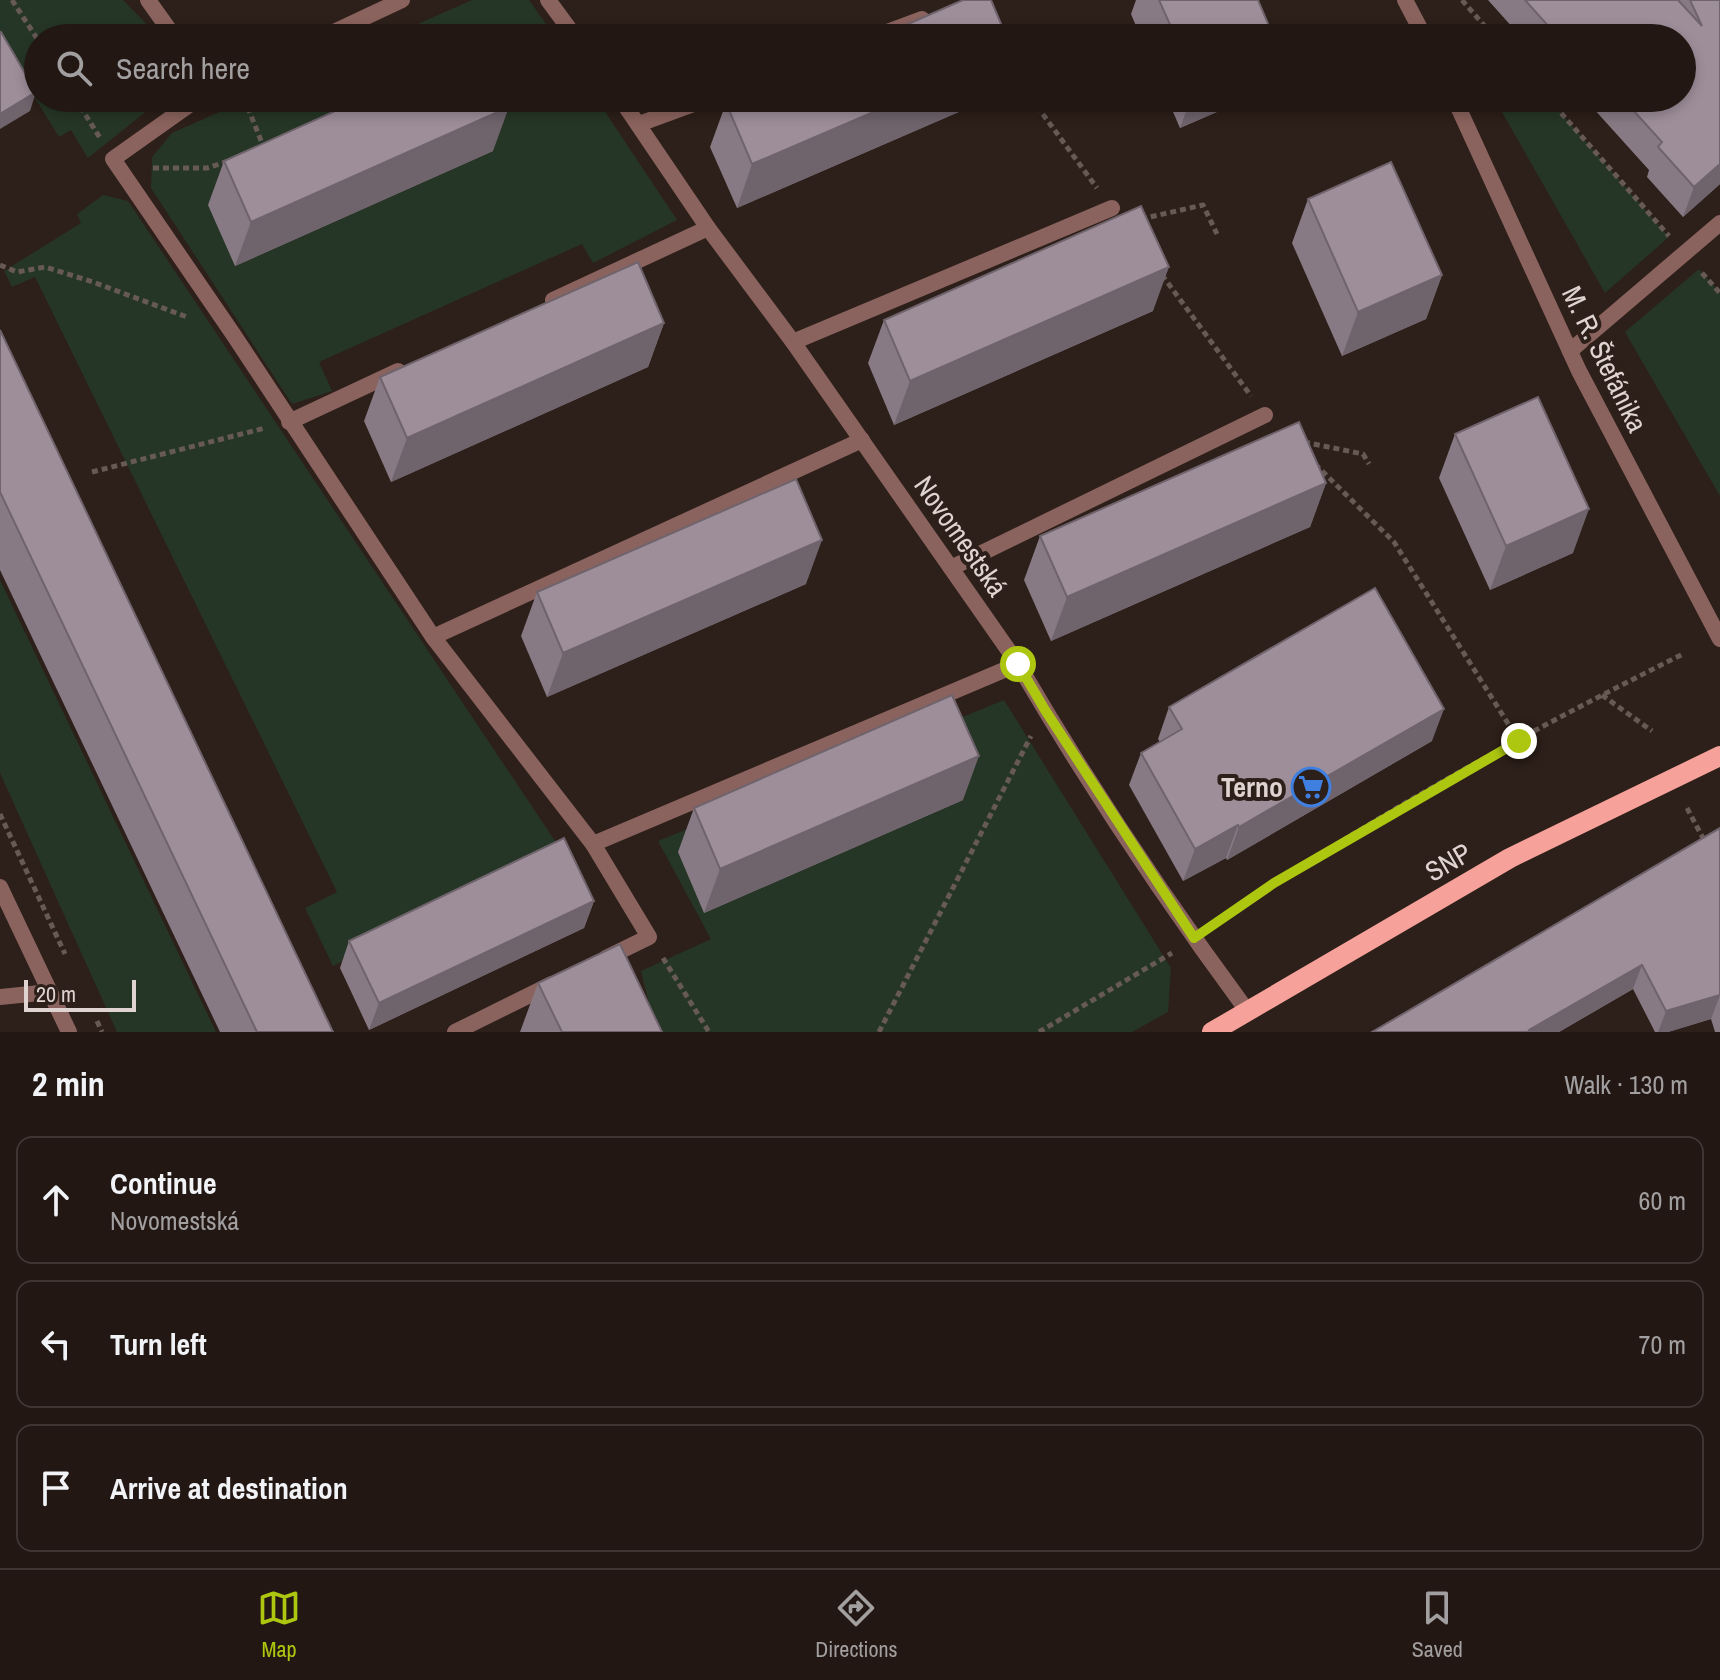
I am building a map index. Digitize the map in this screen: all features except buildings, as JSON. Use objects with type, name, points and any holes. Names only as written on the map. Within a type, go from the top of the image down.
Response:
[{"type":"main road","name":"SNP","points":[[1212,1032],[1510,858],[1720,756]]},
{"type":"street","points":[[148,0],[165,24]]},
{"type":"street","points":[[351,24],[402,0]]},
{"type":"street","points":[[548,0],[566,24]]},
{"type":"street","points":[[1405,0],[1418,24]]},
{"type":"street","points":[[909,24],[938,13]]},
{"type":"street","points":[[179,112],[113,159],[433,637],[593,844],[649,937],[593,964]]},
{"type":"street","name":"Novomestská","points":[[630,112],[708,228],[793,342],[1018,664],[1194,938],[1248,1012]]},
{"type":"street","points":[[639,124],[672,112]]},
{"type":"street","name":"M. R. Štefánika","points":[[1460,112],[1570,351],[1720,639]]},
{"type":"street","points":[[793,342],[1112,208]]},
{"type":"street","points":[[1570,351],[1720,223]]},
{"type":"street","points":[[534,308],[708,228]]},
{"type":"street","points":[[289,422],[419,362]]},
{"type":"street","points":[[951,568],[1265,415]]},
{"type":"street","points":[[433,637],[862,440]]},
{"type":"street","points":[[593,844],[1018,664]]},
{"type":"street","points":[[0,887],[69,1032]]},
{"type":"street","points":[[455,1032],[566,978]]},
{"type":"street","points":[[0,997],[50,992]]},
{"type":"path","points":[[12,0],[28,24]]},
{"type":"path","points":[[1462,0],[1483,24]]},
{"type":"path","points":[[84,112],[113,159],[158,170],[207,168],[236,159]]},
{"type":"path","points":[[249,112],[264,150]]},
{"type":"path","points":[[1041,112],[1123,223],[1203,205],[1217,234]]},
{"type":"path","points":[[1560,112],[1720,293]]},
{"type":"path","points":[[250,154],[279,145]]},
{"type":"path","points":[[0,265],[17,272],[45,267],[233,334]]},
{"type":"path","points":[[1161,274],[1265,415]]},
{"type":"path","points":[[92,472],[289,422]]},
{"type":"path","points":[[1304,441],[1363,454],[1369,464]]},
{"type":"path","points":[[1310,459],[1394,542],[1519,741]]},
{"type":"path","points":[[1039,1032],[1194,938],[1274,883],[1519,741],[1683,654]]},
{"type":"path","points":[[1602,695],[1652,731]]},
{"type":"path","points":[[879,1032],[1045,710]]},
{"type":"path","points":[[1687,808],[1704,840]]},
{"type":"path","points":[[0,814],[70,964]]},
{"type":"path","points":[[649,937],[709,1032]]},
{"type":"path","points":[[95,1018],[102,1032]]},
{"type":"green space","points":[[0,0],[123,0],[146,24],[24,24],[24,80],[0,41]]},
{"type":"green space","points":[[472,0],[529,0],[546,24],[418,24]]},
{"type":"green space","points":[[44,112],[146,112],[88,158],[71,130],[59,137]]},
{"type":"green space","points":[[219,112],[605,112],[677,220],[593,263],[582,244],[319,362],[332,391],[292,404],[151,188],[152,157],[172,133]]},
{"type":"green space","points":[[1502,112],[1560,112],[1669,237],[1605,293]]},
{"type":"green space","points":[[103,195],[128,201],[563,853],[333,966],[305,908],[337,892],[35,277],[12,287],[4,271],[81,223],[77,214]]},
{"type":"green space","points":[[1699,269],[1720,293],[1720,496],[1625,332]]},
{"type":"green space","points":[[0,580],[216,1032],[117,1032],[0,773]]},
{"type":"green space","points":[[1004,700],[1171,968],[1168,1012],[1132,1032],[656,1032],[641,971],[711,939],[658,841]]},
{"type":"place","name":"Terno","points":[[1311,787]]},
{"type":"route","points":[[1018,664],[1194,938],[1274,883],[1519,741]]}]
